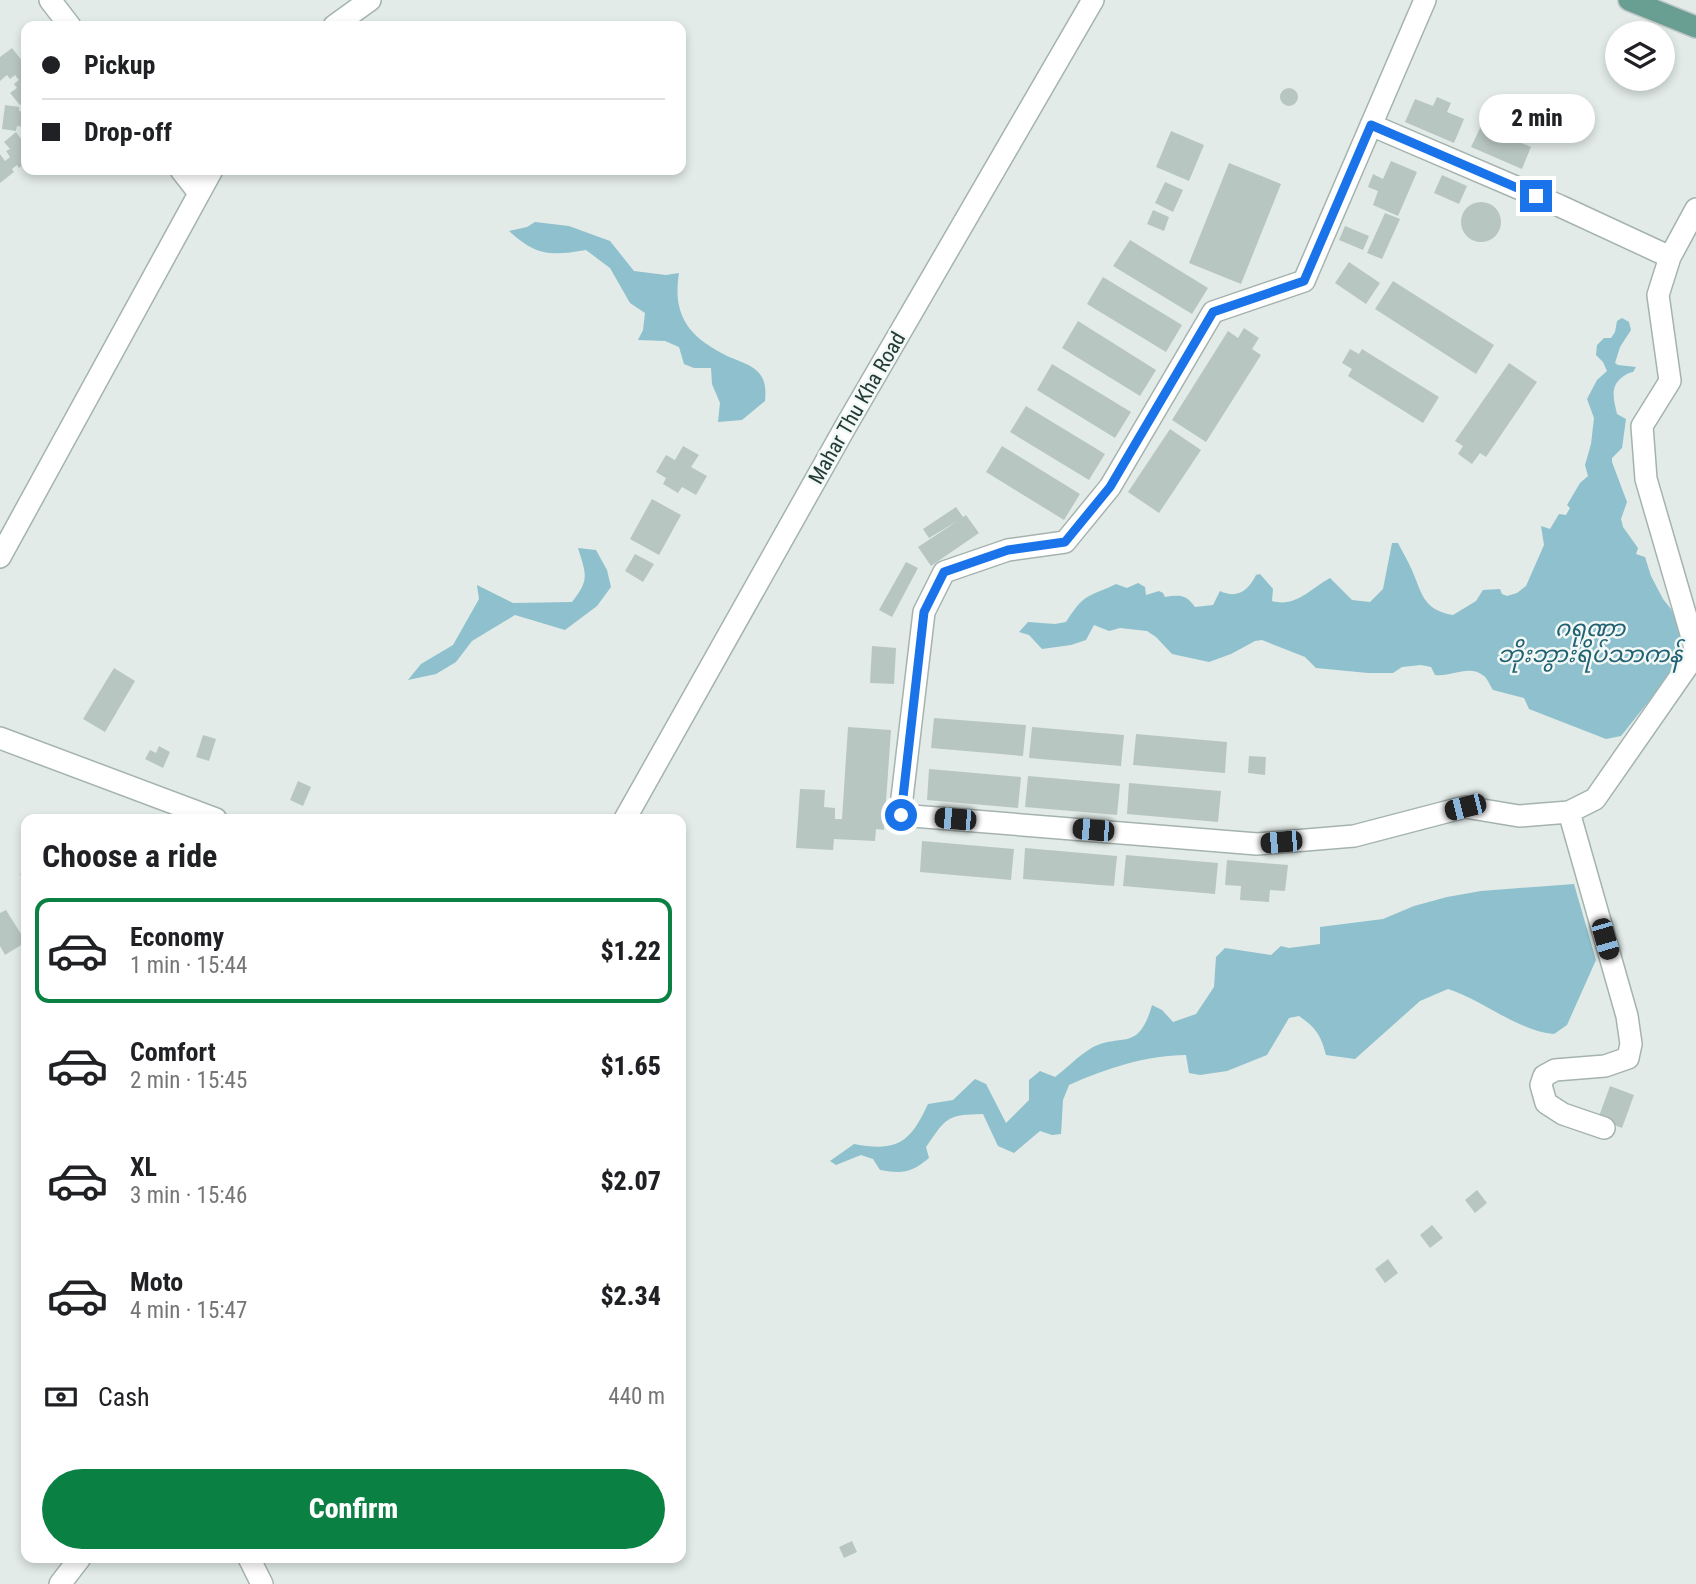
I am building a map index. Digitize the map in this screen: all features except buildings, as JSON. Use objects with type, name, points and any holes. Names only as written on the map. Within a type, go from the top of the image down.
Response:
[{"type":"main road","points":[[1629,0],[1696,27]]},
{"type":"street","points":[[50,0],[66,21]]},
{"type":"street","points":[[341,21],[370,0]]},
{"type":"street","name":"Mahar Thu Kha Road","points":[[628,814],[841,436],[1093,0]]},
{"type":"street","points":[[1425,0],[1304,281],[1213,312],[1110,487],[1065,542],[1008,550],[944,572],[924,612],[901,815],[1257,844],[1354,836],[1465,807],[1519,816],[1569,812],[1595,799],[1696,653],[1646,479],[1642,426],[1670,381],[1658,295],[1670,257],[1696,209]]},
{"type":"street","points":[[1371,125],[1560,206],[1670,257]]},
{"type":"street","points":[[185,175],[199,193]]},
{"type":"street","points":[[0,557],[209,175]]},
{"type":"street","points":[[0,737],[203,814]]},
{"type":"street","points":[[1569,812],[1627,1016],[1631,1044],[1628,1058],[1605,1066],[1555,1070],[1544,1076],[1541,1085],[1546,1103],[1563,1114],[1604,1128]]},
{"type":"street","points":[[60,1584],[76,1563]]},
{"type":"street","points":[[252,1563],[262,1584]]},
{"type":"water","points":[[535,222],[569,226],[610,241],[634,271],[666,275],[679,273],[678,301],[686,324],[714,349],[757,371],[764,381],[765,401],[742,420],[718,422],[720,403],[712,384],[711,368],[694,368],[684,364],[679,347],[665,341],[638,340],[643,330],[645,313],[630,303],[610,268],[586,250],[544,252],[536,250],[509,231],[527,227]]},
{"type":"water","name":"ဂရုဏာ ဘိုးဘွားရိပ်သာကန်","points":[[1622,318],[1629,322],[1631,330],[1620,347],[1615,363],[1636,367],[1617,382],[1614,391],[1617,414],[1626,419],[1622,448],[1612,458],[1627,502],[1621,519],[1623,527],[1638,548],[1636,554],[1645,557],[1651,576],[1681,630],[1681,655],[1680,662],[1621,736],[1606,739],[1529,709],[1524,698],[1493,690],[1484,676],[1472,671],[1435,675],[1431,667],[1421,665],[1402,667],[1393,673],[1316,668],[1305,657],[1262,640],[1209,662],[1172,654],[1147,631],[1120,628],[1109,631],[1094,625],[1086,640],[1042,649],[1029,635],[1019,632],[1028,622],[1066,622],[1085,598],[1116,584],[1127,588],[1138,583],[1145,587],[1146,595],[1159,591],[1165,597],[1182,596],[1195,607],[1213,605],[1220,591],[1232,594],[1241,592],[1260,574],[1273,589],[1272,601],[1281,602],[1289,602],[1303,596],[1330,578],[1352,600],[1370,602],[1383,589],[1392,543],[1398,543],[1425,599],[1443,613],[1453,615],[1476,601],[1483,590],[1500,589],[1502,594],[1507,596],[1517,593],[1526,586],[1544,545],[1541,526],[1550,529],[1559,514],[1566,515],[1570,508],[1567,505],[1580,483],[1588,476],[1585,465],[1594,418],[1587,399],[1597,380],[1607,371],[1596,355],[1597,345],[1604,338],[1611,338],[1617,321]]},
{"type":"water","points":[[578,548],[596,550],[607,570],[611,587],[597,606],[565,630],[515,615],[472,641],[456,662],[436,674],[408,680],[421,664],[453,645],[479,599],[477,585],[513,603],[572,602],[582,588],[585,576]]},
{"type":"water","points":[[1574,884],[1596,960],[1567,1025],[1554,1034],[1527,1027],[1448,989],[1420,1001],[1355,1059],[1326,1055],[1317,1032],[1299,1016],[1289,1018],[1267,1055],[1227,1071],[1200,1075],[1189,1073],[1186,1055],[1156,1057],[1126,1064],[1069,1085],[1063,1100],[1061,1134],[1052,1135],[1040,1131],[1014,1153],[998,1146],[983,1114],[971,1114],[948,1120],[926,1147],[929,1158],[912,1169],[901,1172],[880,1170],[873,1159],[861,1155],[836,1165],[830,1161],[854,1144],[881,1147],[900,1142],[915,1128],[928,1104],[953,1100],[975,1079],[986,1084],[1006,1123],[1029,1100],[1029,1080],[1040,1071],[1055,1077],[1090,1049],[1134,1036],[1147,1021],[1152,1005],[1162,1010],[1173,1022],[1196,1014],[1214,987],[1216,957],[1225,948],[1271,955],[1281,946],[1289,948],[1320,944],[1320,927],[1383,919],[1414,906],[1447,897],[1481,891]]},
{"type":"route","points":[[901,815],[924,612],[944,572],[1008,550],[1065,542],[1110,487],[1213,312],[1304,281],[1371,125],[1536,196]]}]
